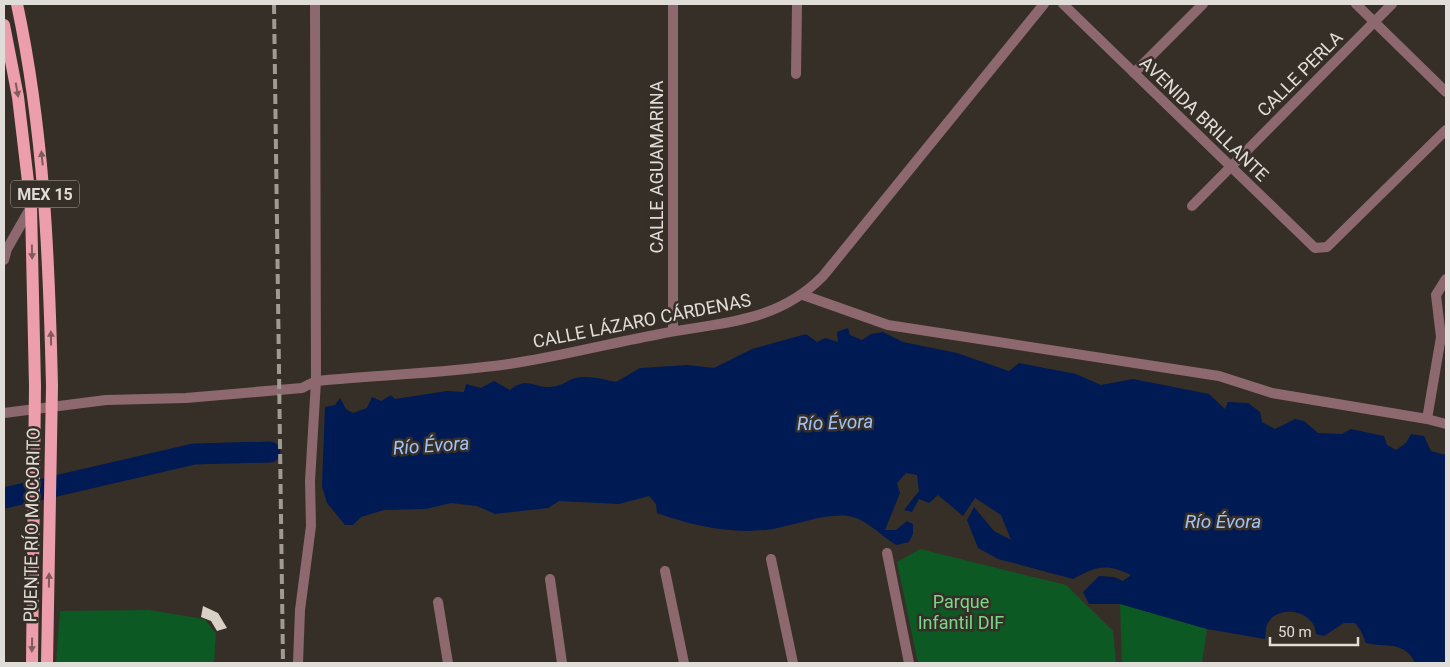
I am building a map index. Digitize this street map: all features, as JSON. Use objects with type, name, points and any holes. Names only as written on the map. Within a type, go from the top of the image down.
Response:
[{"type":"main road","name":"PUENTE RÍO MOCORITO","points":[[17,4],[36,109],[44,179],[52,386],[48,663]]},
{"type":"main road","name":"MEX 15","points":[[4,26],[18,97],[31,207]]},
{"type":"main road","name":"PUENTE RÍO MOCORITO","points":[[31,207],[35,386],[32,663]]},
{"type":"street","points":[[298,663],[300,610],[311,526],[310,481],[316,381],[315,4]]},
{"type":"street","name":"CALLE AGUAMARINA","points":[[673,4],[673,331]]},
{"type":"street","points":[[796,74],[797,4]]},
{"type":"street","name":"CALLE LÁZARO CÁRDENAS","points":[[4,413],[106,400],[186,398],[302,388],[316,381],[509,364],[673,331],[745,320],[774,310],[803,295],[823,276],[1044,4]]},
{"type":"street","name":"AVENIDA BRILLANTE","points":[[1063,4],[1230,168],[1310,245],[1316,248],[1327,247],[1446,130]]},
{"type":"street","points":[[1134,73],[1203,4]]},
{"type":"street","points":[[1356,4],[1446,92]]},
{"type":"street","name":"CALLE PERLA","points":[[1192,206],[1392,4]]},
{"type":"street","points":[[4,260],[7,249],[31,207]]},
{"type":"street","points":[[1427,419],[1441,336],[1436,295],[1446,279]]},
{"type":"street","points":[[803,295],[888,324],[1219,376],[1272,393],[1427,419],[1446,424]]},
{"type":"street","points":[[887,553],[909,663]]},
{"type":"street","points":[[771,559],[793,663]]},
{"type":"street","points":[[665,571],[684,663]]},
{"type":"street","points":[[550,579],[562,663]]},
{"type":"street","points":[[438,602],[448,663]]},
{"type":"green space","name":"Parque Infantil DIF","points":[[920,549],[1066,585],[1113,631],[1116,663],[918,663],[897,562]]},
{"type":"green space","points":[[1120,604],[1207,629],[1202,663],[1122,663]]},
{"type":"green space","points":[[149,610],[204,619],[216,633],[214,663],[56,663],[60,611]]},
{"type":"water","name":"Río Évora","points":[[848,328],[850,335],[862,340],[871,334],[883,332],[903,342],[957,353],[1009,371],[1019,363],[1076,374],[1101,385],[1133,379],[1209,394],[1225,409],[1228,402],[1248,403],[1260,412],[1262,422],[1275,429],[1295,419],[1304,421],[1318,433],[1342,434],[1351,429],[1384,436],[1387,445],[1396,450],[1406,443],[1411,434],[1424,436],[1431,451],[1446,455],[1446,663],[1415,663],[1406,651],[1400,648],[1366,643],[1355,623],[1344,623],[1324,636],[1316,634],[1314,626],[1309,619],[1295,612],[1280,613],[1273,617],[1266,626],[1265,639],[1207,629],[1120,604],[1089,604],[1083,592],[1099,576],[1114,577],[1123,581],[1131,575],[1115,569],[1102,568],[1088,571],[1073,579],[998,559],[978,548],[967,520],[974,507],[994,531],[1011,540],[1001,515],[975,498],[963,516],[938,495],[929,503],[919,499],[912,512],[904,510],[919,491],[917,475],[906,473],[897,483],[900,493],[885,530],[896,530],[907,521],[913,524],[913,534],[909,542],[897,545],[868,524],[848,516],[830,516],[758,531],[729,530],[685,522],[657,513],[656,504],[649,496],[619,504],[559,501],[548,508],[495,514],[477,506],[451,503],[426,509],[384,510],[361,517],[353,525],[345,525],[327,503],[322,486],[325,407],[335,405],[340,398],[346,409],[353,413],[367,408],[372,397],[381,401],[391,395],[395,399],[447,391],[464,392],[466,384],[481,388],[494,381],[510,390],[526,383],[553,387],[572,379],[583,377],[594,377],[616,382],[640,368],[688,365],[714,368],[752,349],[806,334],[817,342],[825,338],[838,342],[837,332]]},
{"type":"building","points":[[203,606],[218,613],[227,628],[217,631],[211,621],[201,617]]},
{"type":"waterway","name":"Río Évora","points":[[4,498],[194,454],[270,452]]},
{"type":"railway","points":[[274,4],[283,663]]}]
